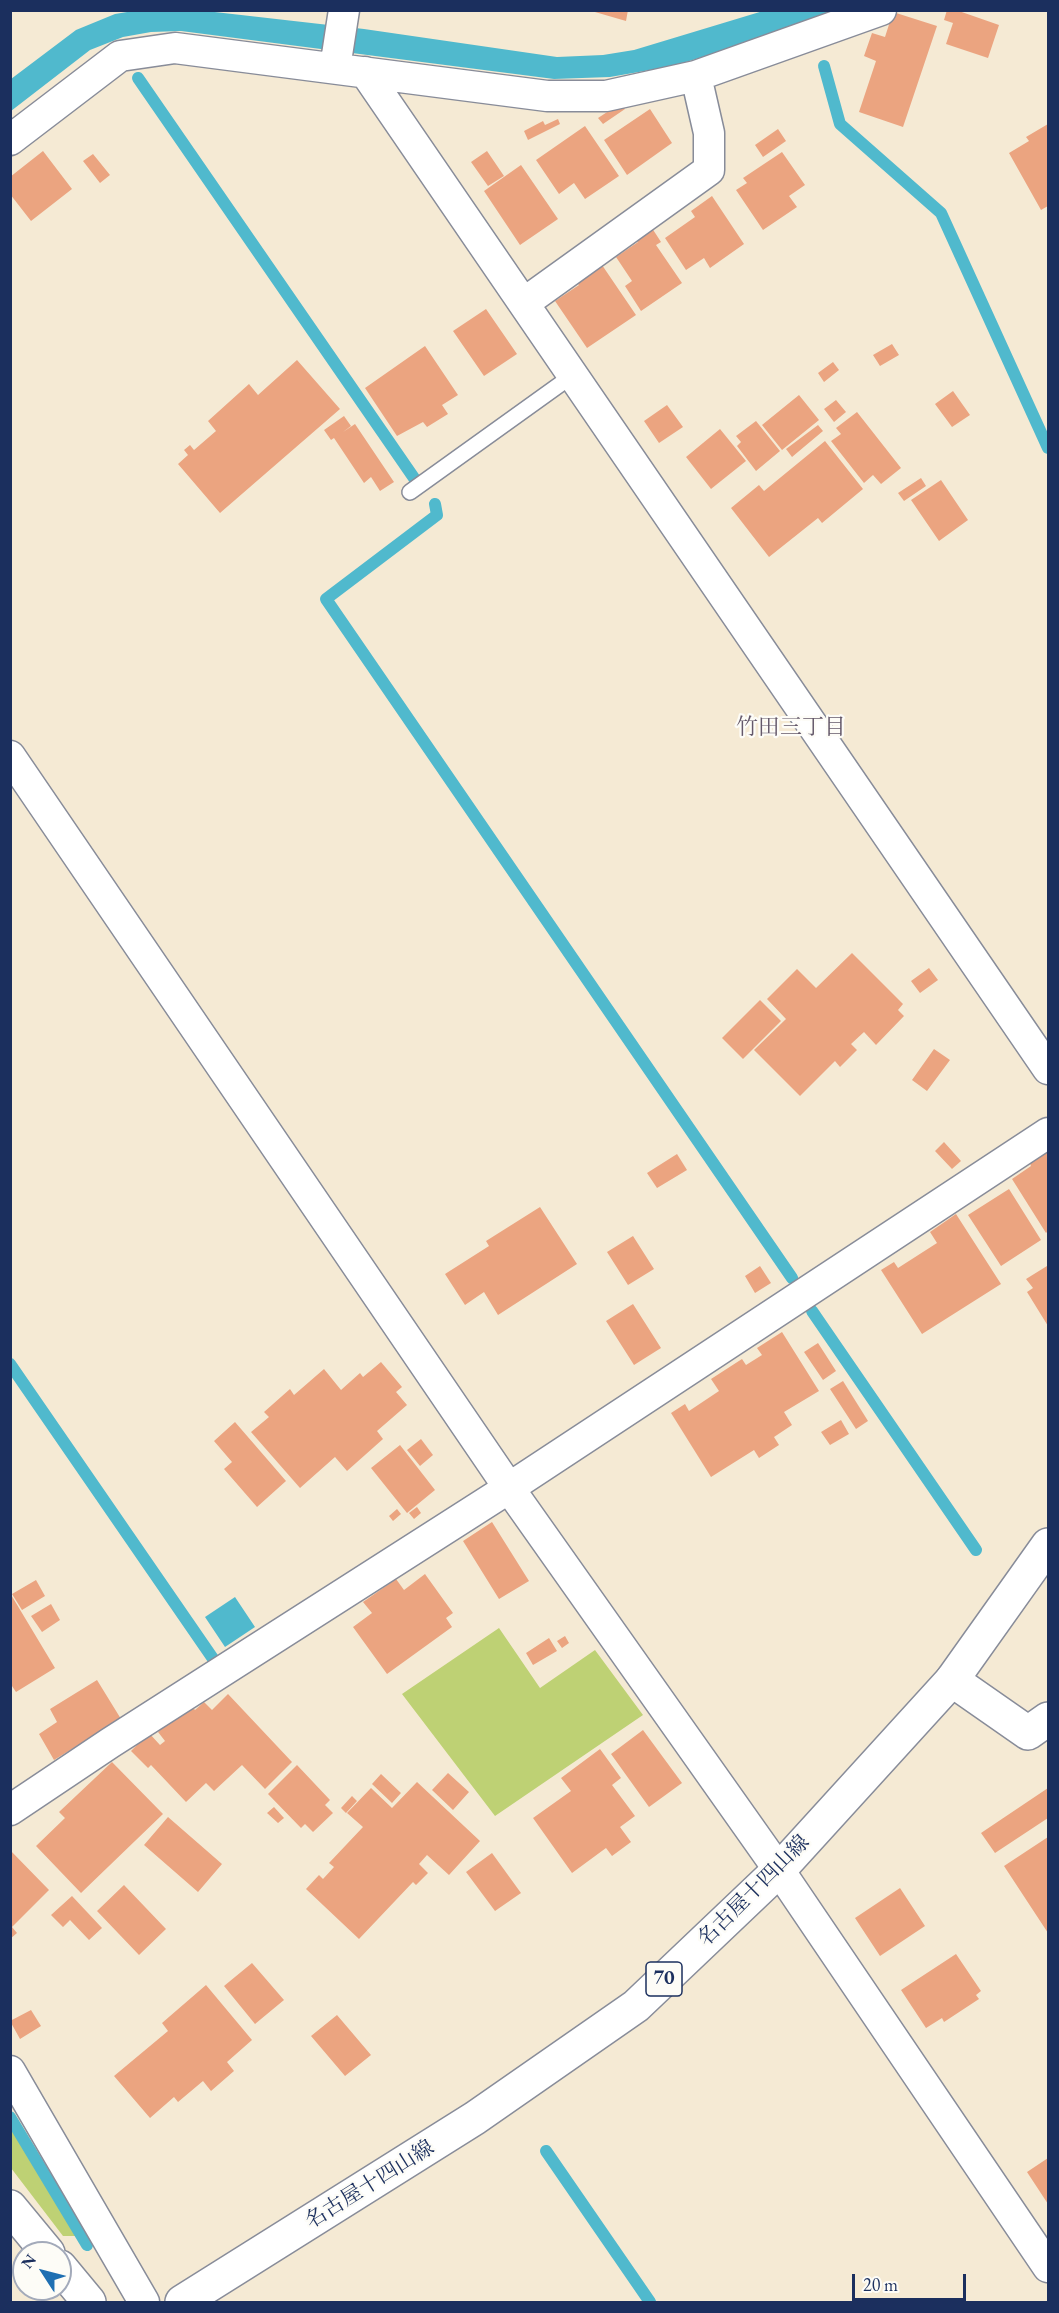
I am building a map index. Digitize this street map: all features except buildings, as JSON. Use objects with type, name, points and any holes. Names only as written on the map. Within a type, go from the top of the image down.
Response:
[{"type":"main road","name":"名古屋十四山線","points":[[182,2302],[475,2118],[636,2006],[779,1870],[952,1680],[1048,1545]]},
{"type":"main road","points":[[952,1680],[1028,1733],[1048,1719]]},
{"type":"main road","points":[[10,2206],[38,2241]]},
{"type":"main road","points":[[72,2282],[88,2302]]},
{"type":"street","points":[[10,140],[120,56],[175,48],[336,63],[365,72],[547,96],[606,96],[696,76],[881,10]]},
{"type":"street","points":[[336,63],[343,14]]},
{"type":"street","points":[[365,72],[1048,1069]]},
{"type":"street","points":[[524,303],[709,170],[709,133],[696,76]]},
{"type":"street","points":[[10,756],[509,1488],[779,1870],[1048,2267]]},
{"type":"street","points":[[10,1810],[110,1743],[509,1488],[1048,1133]]},
{"type":"street","points":[[10,2071],[144,2302]]},
{"type":"lane","points":[[410,492],[573,375]]},
{"type":"green space","points":[[499,1628],[540,1688],[595,1650],[643,1715],[495,1816],[402,1694]]},
{"type":"green space","points":[[10,2128],[76,2236],[63,2236],[11,2168]]},
{"type":"water","points":[[133,11],[206,11],[364,29],[557,57],[603,55],[634,50],[763,11],[853,11],[673,66],[610,77],[554,79],[181,31],[151,32],[123,37],[90,50],[11,111],[11,79],[76,30],[115,14]]},
{"type":"water","points":[[235,1597],[255,1627],[225,1647],[205,1617]]},
{"type":"waterway","points":[[824,66],[840,124],[941,213],[1048,448]]},
{"type":"waterway","points":[[138,78],[414,478]]},
{"type":"waterway","points":[[435,504],[437,515],[326,599],[792,1278]]},
{"type":"waterway","points":[[812,1311],[976,1550]]},
{"type":"waterway","points":[[10,1364],[216,1663]]},
{"type":"waterway","points":[[10,2117],[87,2245]]},
{"type":"waterway","points":[[546,2151],[650,2302]]},
{"type":"district","name":"竹田三丁目","points":[[791,728]]}]
